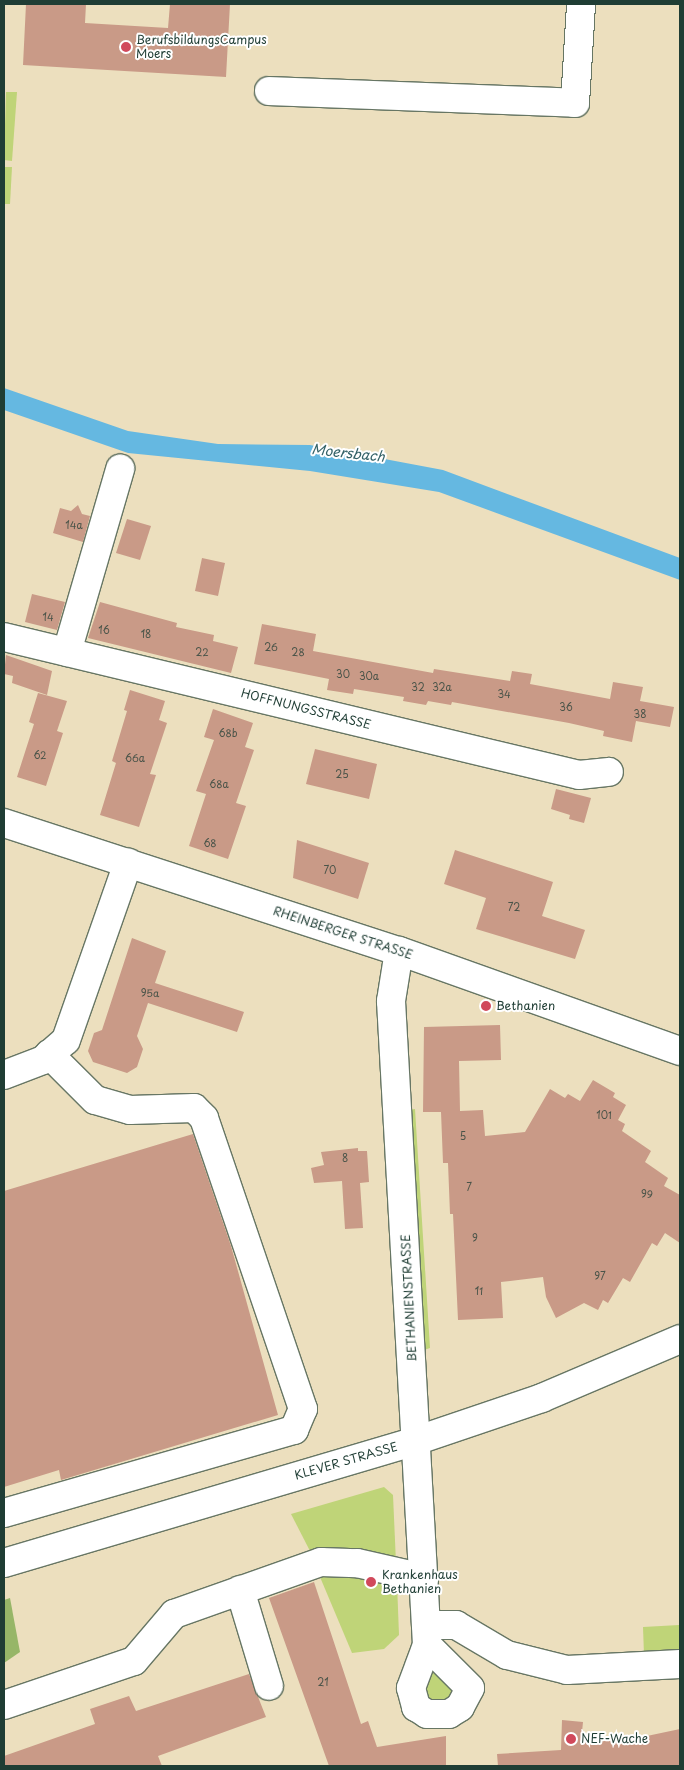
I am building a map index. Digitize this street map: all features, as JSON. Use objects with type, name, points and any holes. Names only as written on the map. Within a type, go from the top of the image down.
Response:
[{"type":"street","points":[[269,91],[575,103],[581,4]]},
{"type":"street","points":[[66,652],[120,469]]},
{"type":"street","name":"HOFFNUNGSSTRASSE","points":[[4,637],[579,775],[609,772]]},
{"type":"street","name":"RHEINBERGER STRASSE","points":[[4,823],[400,950],[680,1051]]},
{"type":"street","points":[[4,1075],[43,1060],[66,1040],[128,863]]},
{"type":"street","name":"BETHANIENSTRASSE","points":[[400,950],[391,1001],[418,1440],[426,1635],[411,1688],[416,1707],[427,1714],[449,1714],[460,1707],[470,1688],[426,1635]]},
{"type":"street","points":[[4,1513],[294,1430],[303,1409],[204,1118],[194,1108],[130,1110],[94,1100],[49,1054]]},
{"type":"street","name":"KLEVER STRASSE","points":[[4,1563],[418,1440],[542,1398],[680,1339]]},
{"type":"street","points":[[4,1705],[134,1661],[174,1614],[240,1590],[332,1561],[381,1568],[424,1578]]},
{"type":"street","points":[[240,1590],[269,1686]]},
{"type":"street","points":[[426,1635],[456,1625],[507,1655],[567,1670],[680,1664]]},
{"type":"green space","points":[[6,92],[17,92],[12,161],[4,160]]},
{"type":"green space","points":[[4,167],[12,167],[10,204],[4,204]]},
{"type":"green space","points":[[415,1109],[430,1348],[421,1351],[409,1110]]},
{"type":"green space","points":[[384,1487],[393,1495],[396,1563],[310,1551],[291,1514]]},
{"type":"green space","points":[[341,1572],[397,1583],[399,1635],[384,1649],[352,1653],[320,1577]]},
{"type":"green space","points":[[10,1598],[20,1652],[4,1663],[4,1600]]},
{"type":"green space","points":[[679,1625],[680,1653],[644,1655],[643,1627]]},
{"type":"green space","points":[[431,1668],[456,1693],[436,1708],[416,1688]]},
{"type":"water","name":"Moersbach","points":[[4,388],[128,431],[218,444],[310,445],[443,470],[680,558],[680,580],[439,492],[310,471],[128,453],[4,410]]},
{"type":"building","name":"BerufsbildungsCampus Moers","points":[[26,4],[86,4],[85,23],[168,28],[170,4],[230,4],[226,77],[23,65]]},
{"type":"building","points":[[78,505],[82,514],[90,516],[83,542],[53,533],[60,508],[71,511]]},
{"type":"building","points":[[127,519],[151,526],[140,560],[116,553]]},
{"type":"building","points":[[202,558],[225,563],[218,596],[195,591]]},
{"type":"building","points":[[32,594],[65,602],[57,630],[25,622]]},
{"type":"building","points":[[100,602],[177,623],[176,627],[214,635],[213,641],[238,647],[231,673],[88,638]]},
{"type":"building","points":[[262,624],[316,634],[313,651],[433,673],[434,669],[510,681],[512,671],[532,674],[530,684],[610,699],[613,682],[643,687],[640,701],[674,707],[670,727],[636,721],[632,742],[603,736],[604,731],[569,723],[452,702],[451,705],[428,701],[426,705],[403,701],[404,697],[354,689],[353,694],[327,690],[329,679],[254,664]]},
{"type":"building","points":[[6,655],[52,671],[47,695],[12,683],[13,676],[4,674]]},
{"type":"building","points":[[130,690],[165,701],[159,720],[167,723],[150,774],[156,775],[139,827],[100,815],[116,763],[112,761],[127,711],[124,710]]},
{"type":"building","points":[[38,693],[67,701],[57,731],[63,733],[46,786],[17,777],[34,724],[29,722]]},
{"type":"building","points":[[213,709],[253,723],[245,747],[254,750],[236,803],[246,806],[228,859],[189,846],[206,794],[196,791],[214,740],[204,737]]},
{"type":"building","points":[[315,749],[377,764],[369,799],[306,784]]},
{"type":"building","points":[[556,789],[591,798],[584,823],[569,819],[570,815],[551,809]]},
{"type":"building","points":[[297,840],[369,863],[358,899],[293,878]]},
{"type":"building","points":[[455,850],[553,882],[542,916],[585,930],[575,959],[476,929],[486,898],[444,884]]},
{"type":"building","points":[[132,938],[166,951],[155,983],[244,1012],[237,1032],[148,1003],[137,1036],[143,1049],[137,1067],[127,1073],[93,1062],[88,1051],[94,1033],[102,1030]]},
{"type":"building","points":[[500,1025],[501,1060],[459,1061],[460,1111],[483,1110],[485,1136],[525,1132],[550,1089],[565,1098],[568,1094],[580,1101],[593,1080],[615,1093],[613,1097],[626,1105],[618,1120],[625,1124],[622,1131],[651,1151],[645,1162],[668,1178],[664,1186],[680,1195],[680,1243],[665,1233],[657,1246],[652,1243],[630,1282],[623,1278],[608,1303],[603,1300],[598,1310],[584,1303],[556,1318],[546,1297],[543,1277],[501,1282],[503,1318],[458,1320],[453,1214],[450,1214],[448,1163],[443,1163],[441,1112],[423,1112],[424,1027]]},
{"type":"building","points":[[193,1134],[231,1246],[278,1415],[61,1480],[59,1470],[4,1487],[4,1191]]},
{"type":"building","points":[[358,1148],[358,1151],[367,1151],[369,1182],[360,1183],[363,1228],[345,1229],[342,1181],[314,1183],[311,1168],[324,1165],[321,1152]]},
{"type":"building","points":[[314,1582],[361,1724],[368,1721],[377,1747],[446,1736],[446,1766],[329,1766],[269,1598]]},
{"type":"building","points":[[249,1674],[266,1717],[158,1756],[162,1766],[4,1766],[4,1756],[95,1724],[90,1709],[129,1696],[136,1711]]},
{"type":"building","points":[[562,1720],[583,1722],[581,1742],[628,1740],[680,1729],[680,1766],[498,1766],[497,1754],[561,1750]]},
{"type":"place","name":"BerufsbildungsCampus Moers","points":[[126,47]]},
{"type":"place","name":"Bethanien","points":[[486,1006]]},
{"type":"place","name":"Krankenhaus Bethanien","points":[[371,1582]]},
{"type":"place","name":"NEF-Wache","points":[[571,1739]]}]
